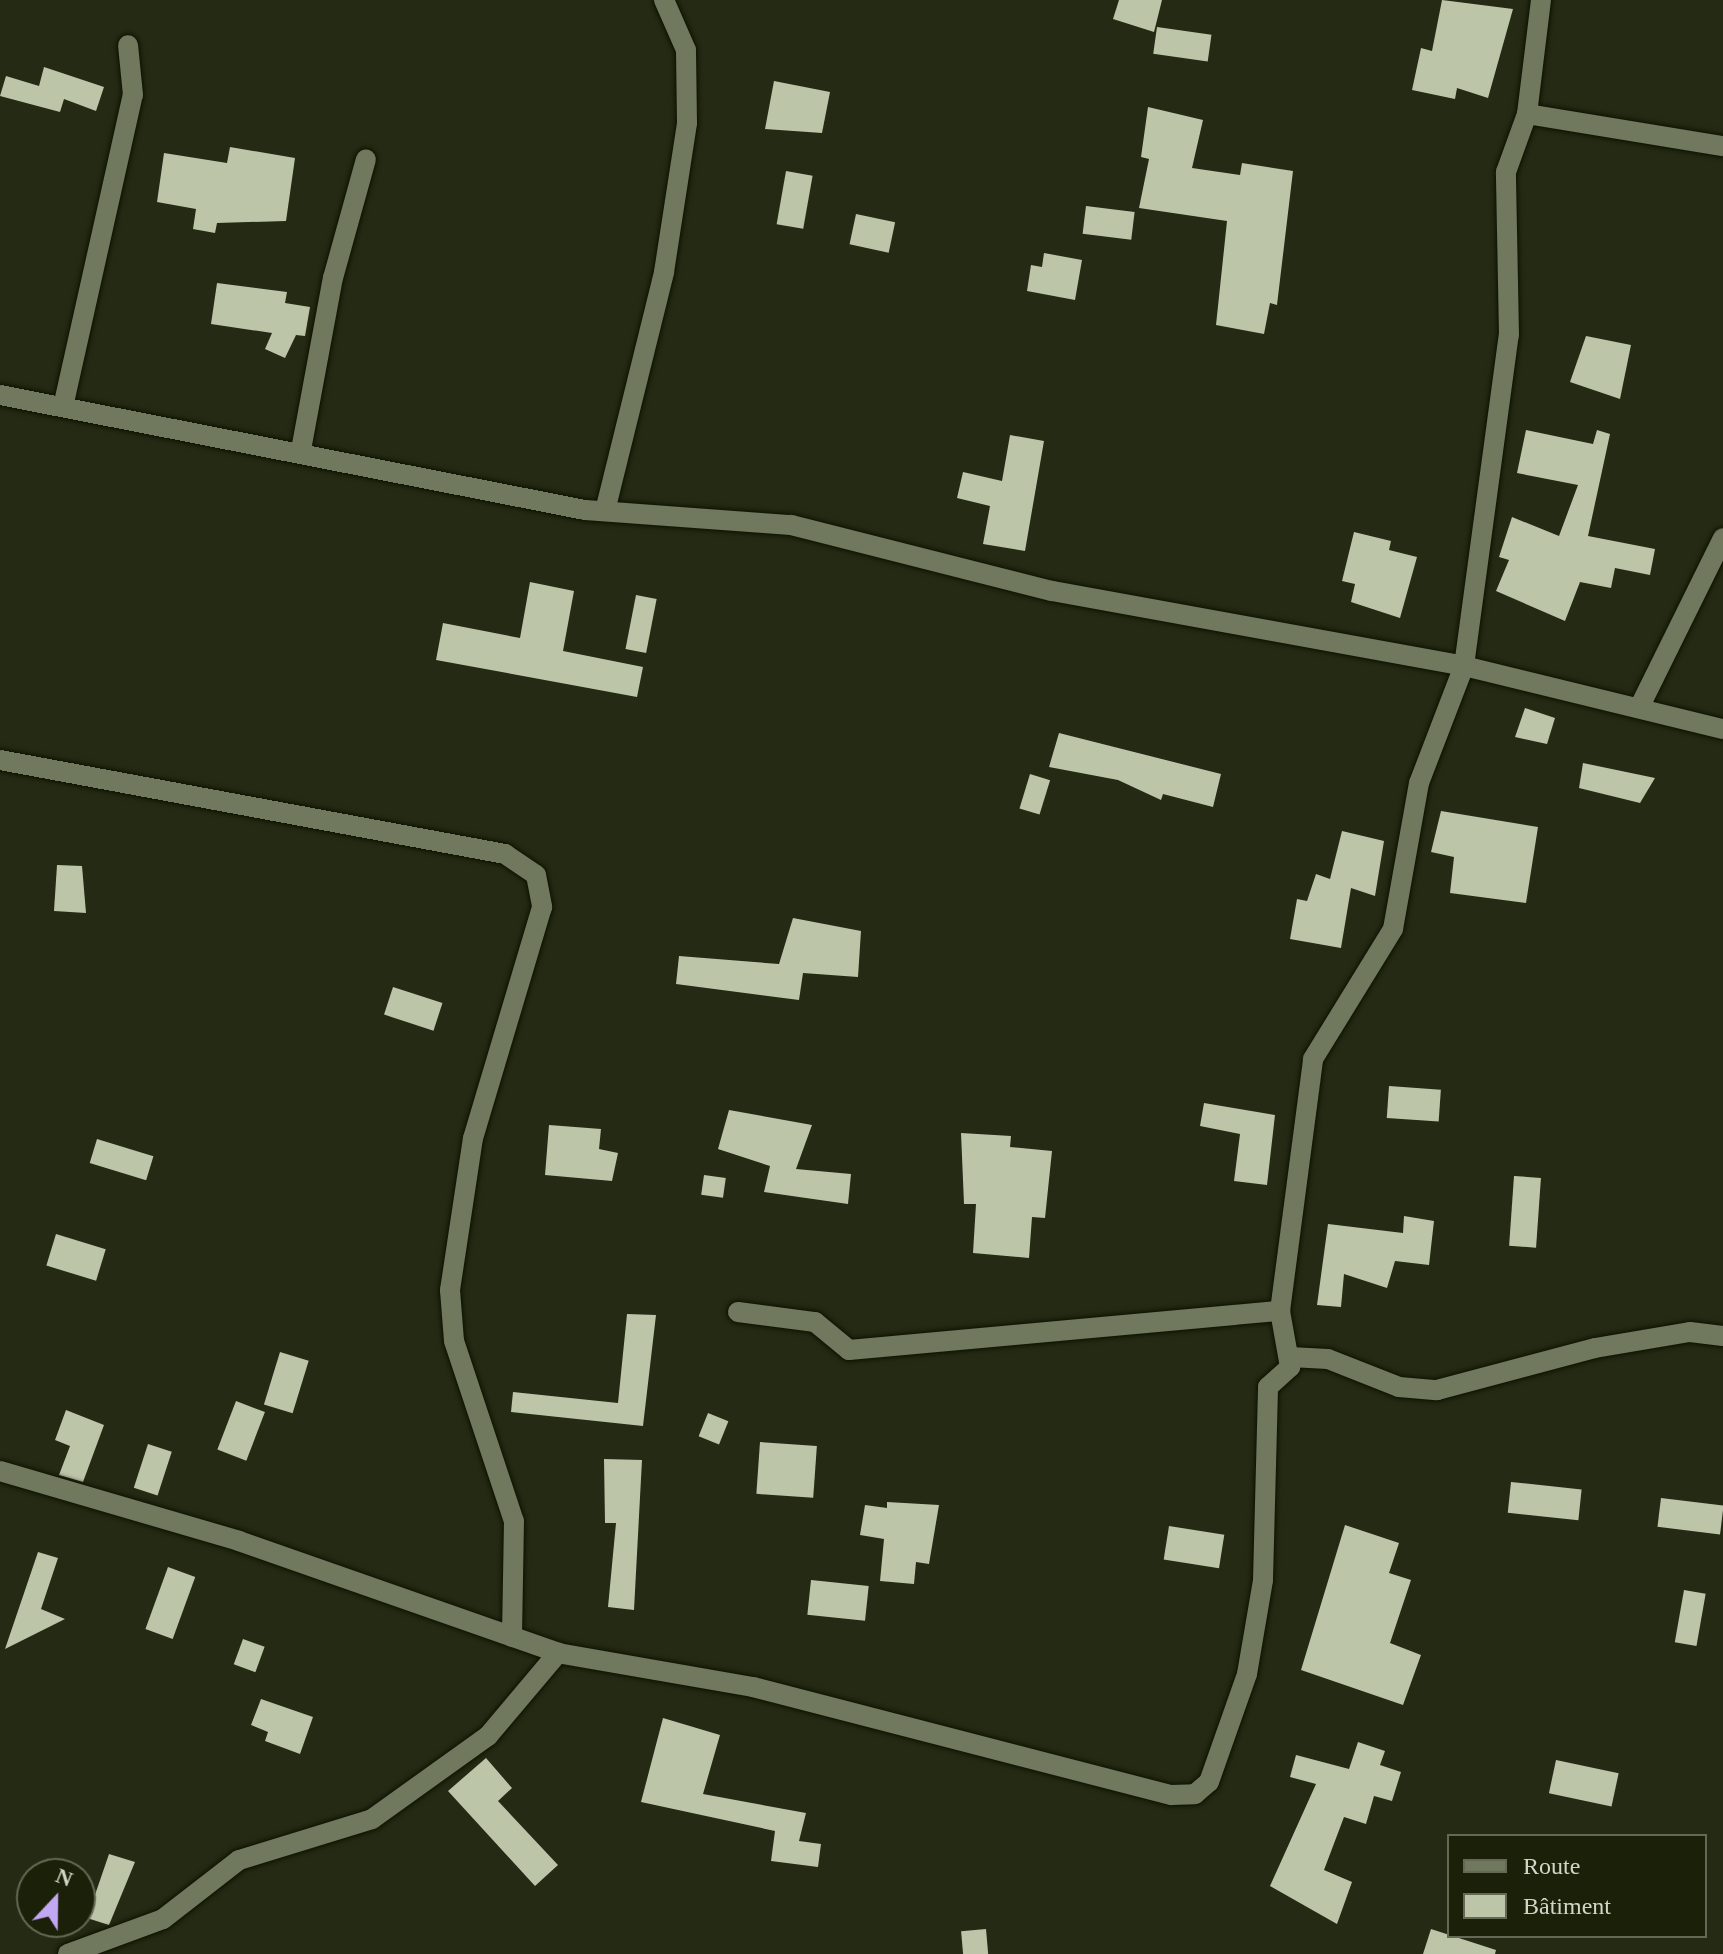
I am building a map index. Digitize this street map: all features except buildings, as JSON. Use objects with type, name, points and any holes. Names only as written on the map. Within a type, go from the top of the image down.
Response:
[{"type":"street","points":[[605,511],[664,272],[687,123],[686,50],[664,0]]},
{"type":"street","points":[[1290,1367],[1280,1311],[1313,1059],[1393,929],[1419,783],[1464,666],[1509,335],[1506,172],[1527,114],[1541,0]]},
{"type":"street","points":[[63,407],[133,95],[128,45]]},
{"type":"street","points":[[1527,114],[1723,146]]},
{"type":"street","points":[[301,450],[333,278],[366,159]]},
{"type":"street","points":[[0,395],[301,450],[605,511],[791,525],[1052,591],[1464,666],[1641,704],[1723,729]]},
{"type":"street","points":[[1641,704],[1723,538]]},
{"type":"street","points":[[0,760],[505,854],[536,875],[542,907],[473,1138],[450,1290],[454,1341],[514,1521],[512,1637]]},
{"type":"street","points":[[738,1312],[815,1322],[849,1350],[1280,1311]]},
{"type":"street","points":[[0,1471],[239,1541],[558,1653],[753,1687],[1171,1795],[1195,1794],[1221,1761],[1247,1674],[1263,1580],[1268,1387],[1290,1367],[1290,1357],[1328,1359],[1399,1387],[1437,1390],[1595,1348],[1690,1332],[1723,1336]]},
{"type":"street","points":[[68,1954],[163,1919],[239,1860],[372,1819],[488,1736],[558,1653]]}]
